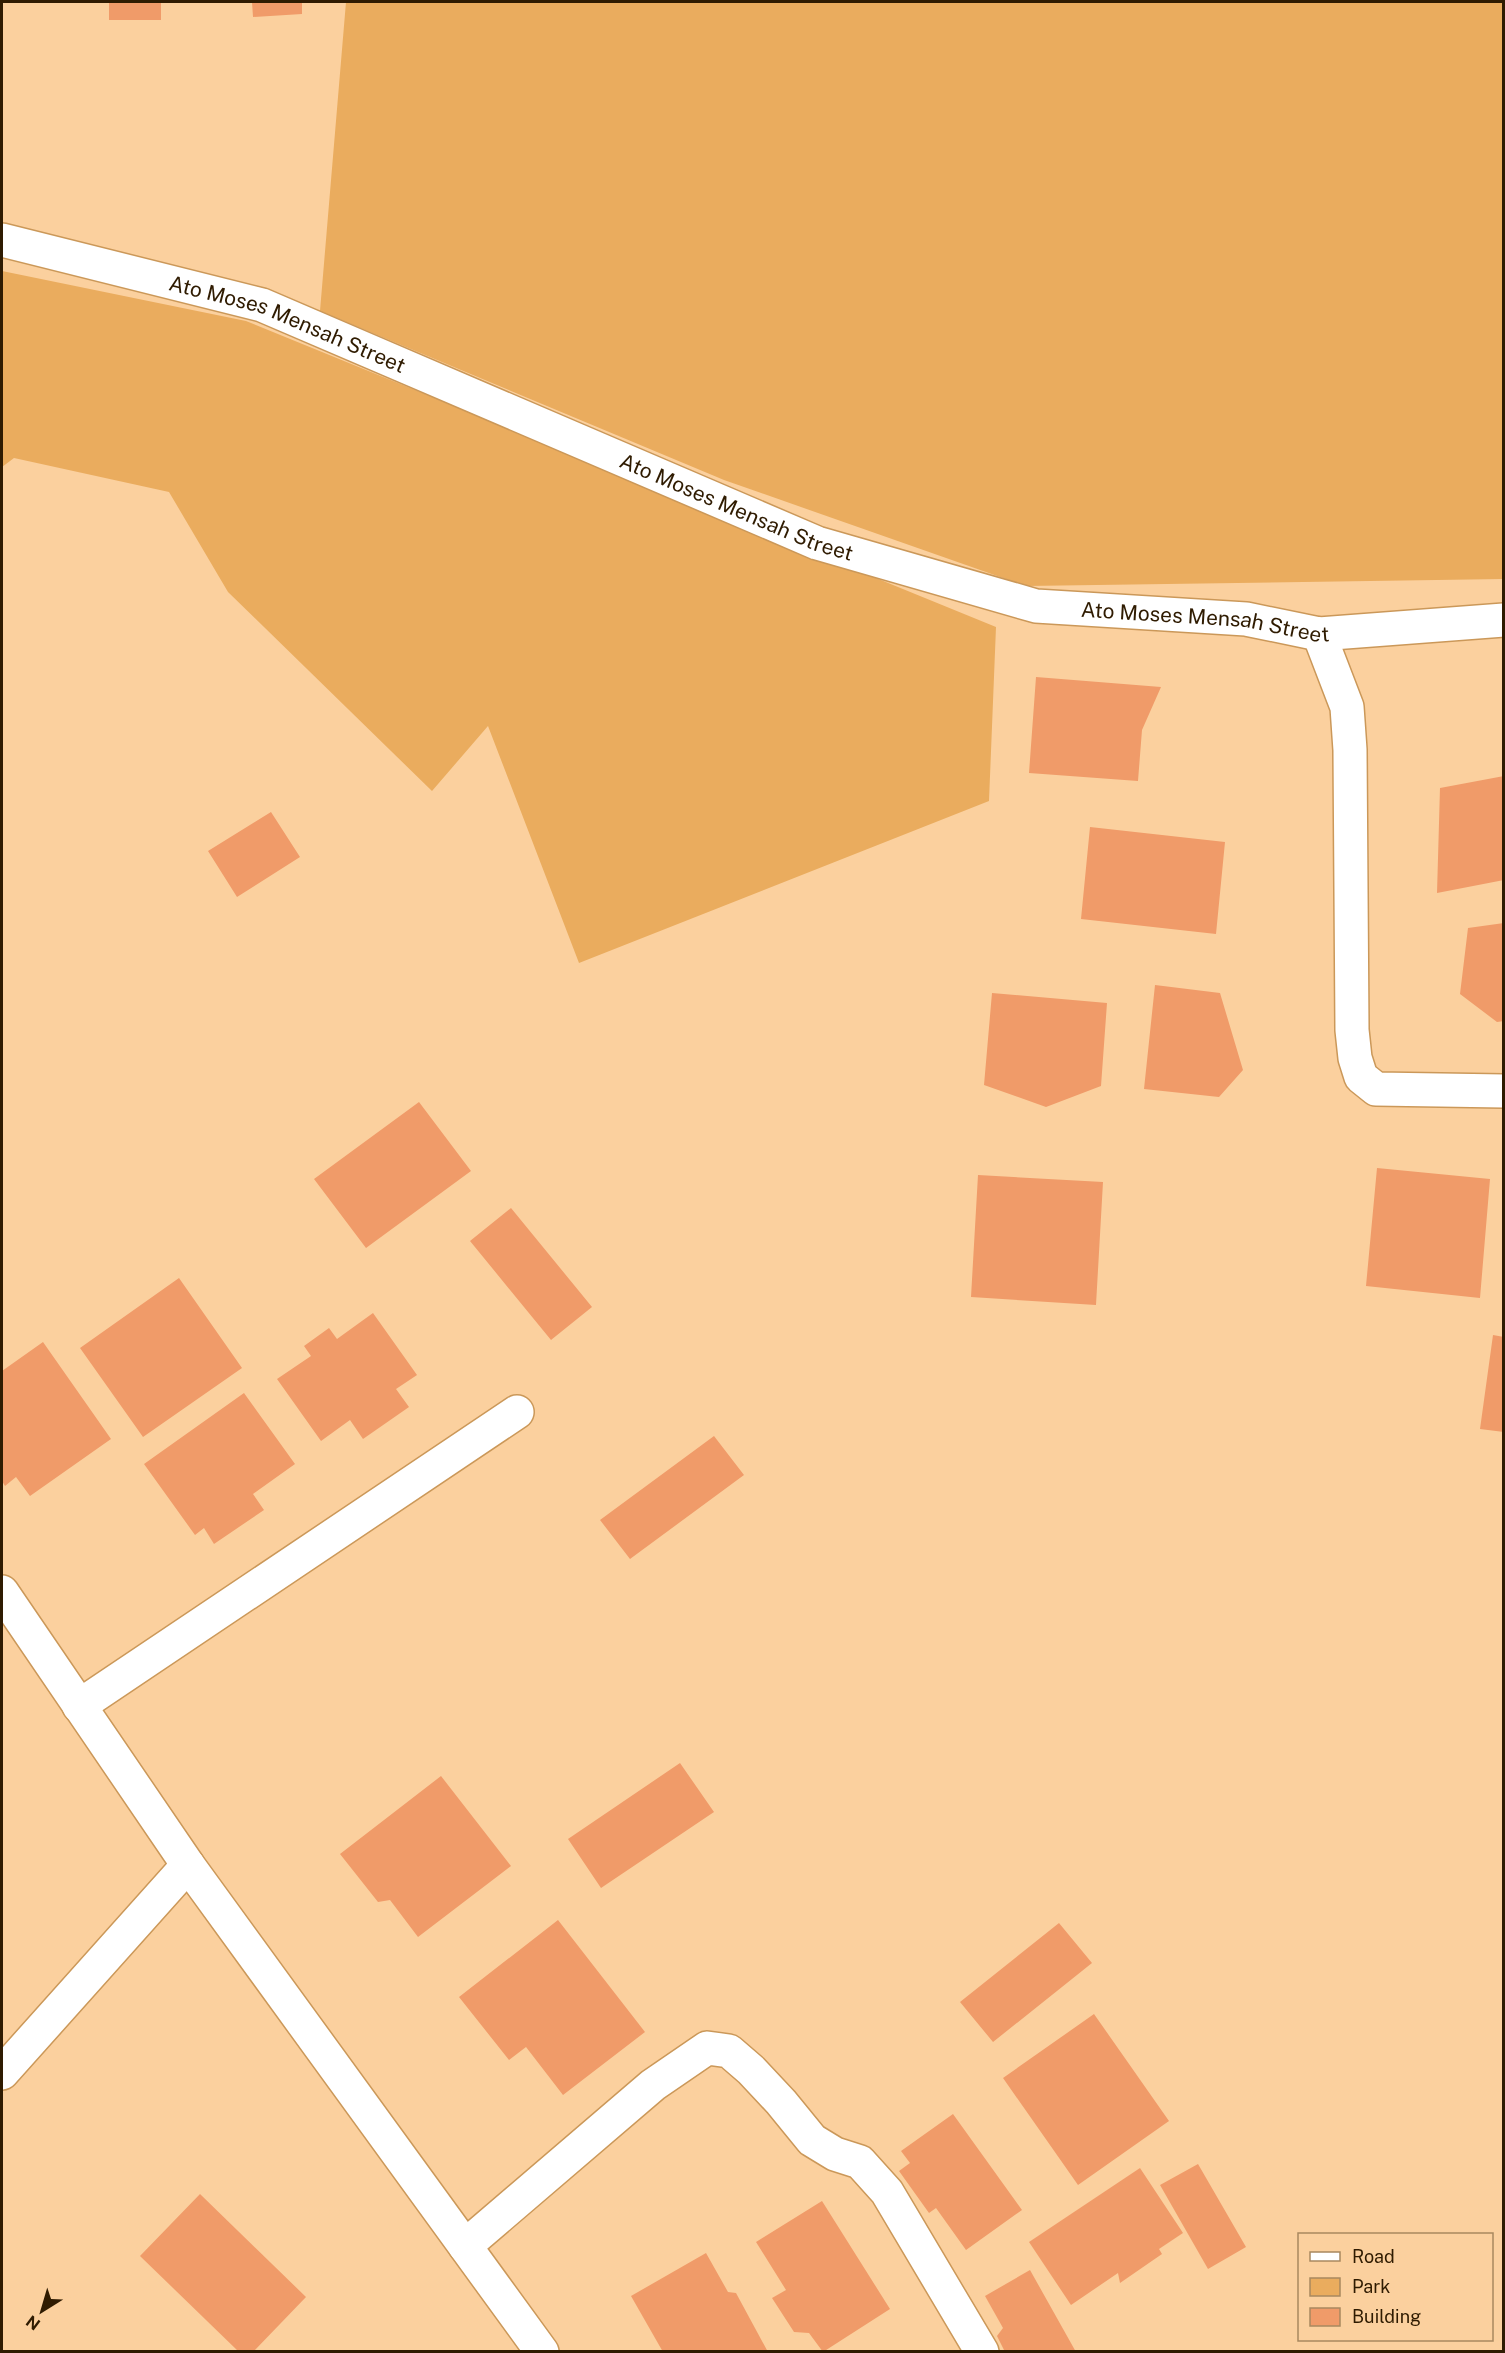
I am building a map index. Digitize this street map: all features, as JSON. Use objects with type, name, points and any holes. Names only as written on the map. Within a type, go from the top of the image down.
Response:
[{"type":"street","name":"Ato Moses Mensah Street","points":[[2,240],[262,305],[817,543],[1036,606],[1246,619],[1319,634],[1503,620]]},
{"type":"street","points":[[1319,634],[1347,707],[1348,717],[1351,795],[1352,1030],[1355,1058],[1361,1077],[1376,1089],[1503,1091]]},
{"type":"street","points":[[79,1706],[517,1412]]},
{"type":"street","points":[[2,1592],[188,1865],[542,2352]]},
{"type":"street","points":[[2,2073],[188,1865]]},
{"type":"street","points":[[465,2246],[653,2085],[707,2048],[729,2051],[751,2070],[812,2140],[835,2154],[860,2162],[887,2192],[982,2352]]},
{"type":"green space","points":[[346,2],[1503,2],[1503,579],[1026,586],[724,480],[320,311]]},
{"type":"green space","points":[[2,271],[246,321],[996,627],[989,801],[579,963],[488,726],[432,791],[228,592],[169,492],[14,458],[2,467]]},
{"type":"building","points":[[109,2],[161,2],[161,20],[109,20]]},
{"type":"building","points":[[252,2],[302,2],[302,14],[253,17]]},
{"type":"building","points":[[1036,677],[1161,687],[1142,730],[1138,781],[1029,773]]},
{"type":"building","points":[[1504,776],[1504,880],[1437,893],[1440,788]]},
{"type":"building","points":[[271,812],[300,857],[237,897],[208,851]]},
{"type":"building","points":[[1090,827],[1225,842],[1216,934],[1081,919]]},
{"type":"building","points":[[1504,923],[1504,1021],[1497,1022],[1460,994],[1468,928]]},
{"type":"building","points":[[1155,985],[1220,993],[1243,1070],[1219,1097],[1144,1089]]},
{"type":"building","points":[[992,993],[1107,1003],[1101,1086],[1046,1107],[984,1085]]},
{"type":"building","points":[[419,1102],[471,1171],[366,1248],[314,1179]]},
{"type":"building","points":[[1377,1168],[1490,1179],[1480,1298],[1366,1286]]},
{"type":"building","points":[[978,1175],[1103,1182],[1096,1305],[971,1297]]},
{"type":"building","points":[[511,1208],[592,1307],[551,1340],[470,1241]]},
{"type":"building","points":[[179,1278],[242,1368],[143,1437],[80,1348]]},
{"type":"building","points":[[373,1313],[417,1375],[396,1389],[409,1407],[363,1439],[350,1420],[321,1441],[277,1379],[311,1356],[304,1346],[329,1328],[337,1339]]},
{"type":"building","points":[[1493,1335],[1504,1337],[1504,1432],[1480,1429]]},
{"type":"building","points":[[43,1342],[111,1439],[30,1496],[16,1477],[5,1486],[2,1481],[2,1371]]},
{"type":"building","points":[[244,1393],[295,1464],[253,1494],[264,1510],[214,1544],[204,1528],[195,1535],[144,1464]]},
{"type":"building","points":[[714,1436],[744,1475],[630,1559],[600,1520]]},
{"type":"building","points":[[680,1763],[714,1812],[601,1888],[568,1839]]},
{"type":"building","points":[[441,1776],[511,1866],[418,1937],[390,1900],[378,1902],[340,1854]]},
{"type":"building","points":[[558,1920],[645,2032],[563,2095],[526,2047],[509,2060],[459,1997]]},
{"type":"building","points":[[1059,1923],[1092,1963],[993,2042],[960,2002]]},
{"type":"building","points":[[1094,2014],[1169,2121],[1078,2185],[1003,2078]]},
{"type":"building","points":[[953,2114],[1022,2210],[966,2250],[936,2208],[929,2213],[899,2171],[910,2163],[901,2151]]},
{"type":"building","points":[[1198,2164],[1246,2247],[1208,2269],[1160,2185]]},
{"type":"building","points":[[1140,2168],[1183,2233],[1159,2249],[1162,2254],[1120,2283],[1118,2273],[1071,2305],[1029,2242]]},
{"type":"building","points":[[200,2194],[306,2297],[253,2352],[239,2352],[140,2256]]},
{"type":"building","points":[[822,2201],[890,2309],[823,2352],[809,2333],[794,2332],[772,2298],[786,2290],[756,2242]]},
{"type":"building","points":[[706,2253],[728,2292],[736,2293],[768,2352],[663,2352],[631,2296]]},
{"type":"building","points":[[1030,2270],[1076,2352],[1005,2352],[997,2336],[1003,2328],[985,2296]]}]
